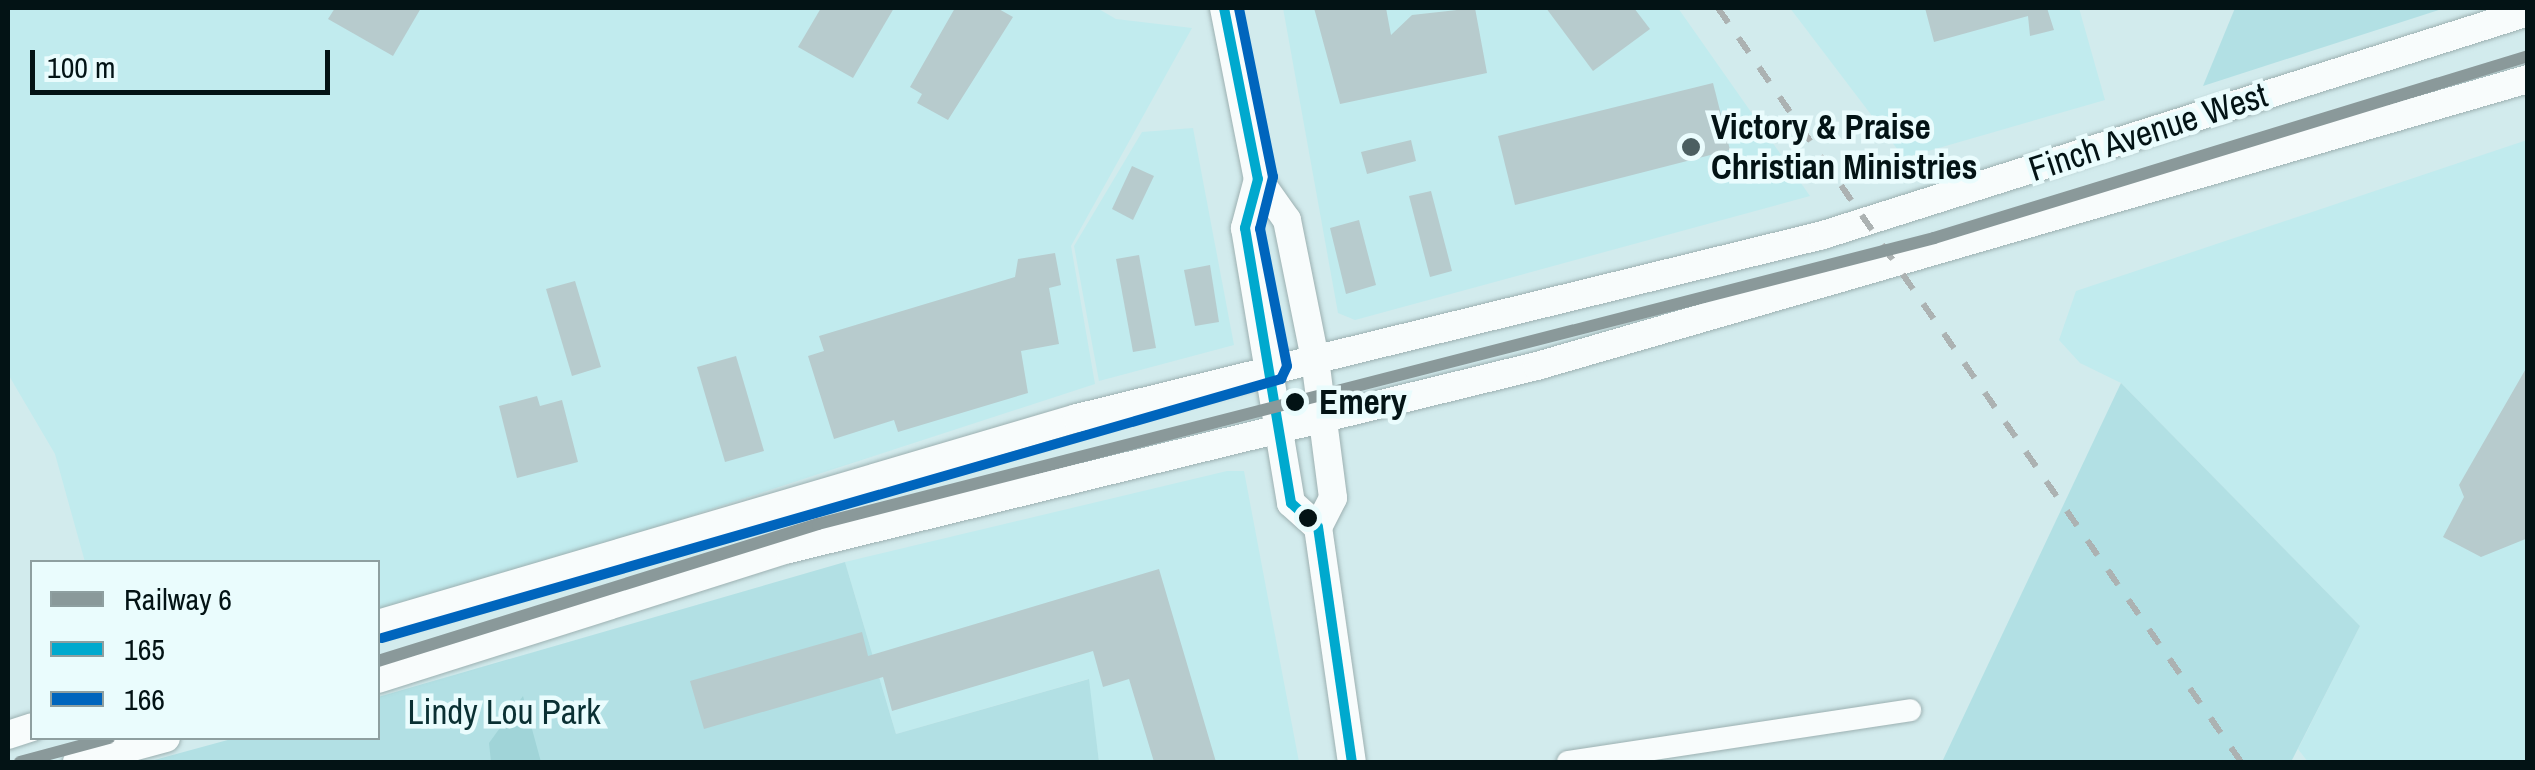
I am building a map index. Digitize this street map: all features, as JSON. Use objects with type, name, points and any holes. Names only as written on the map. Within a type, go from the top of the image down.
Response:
[{"type":"main road","points":[[1224,8],[1258,179],[1287,220],[1315,359],[1334,498],[1318,527],[1352,762]]},
{"type":"main road","name":"Finch Avenue West","points":[[380,623],[1272,367],[1823,234],[2528,12]]},
{"type":"main road","name":"Finch Avenue West","points":[[380,677],[799,546],[1281,426],[1322,420],[1748,308],[2528,78]]},
{"type":"main road","points":[[1258,179],[1245,228],[1272,367],[1291,503],[1318,527]]},
{"type":"main road","points":[[76,762],[158,740]]},
{"type":"street","points":[[1568,762],[1614,759],[1910,710]]},
{"type":"shaded area","points":[[8,8],[1097,8],[1116,19],[1192,28],[1071,246],[1095,384],[644,531],[595,555],[380,611],[380,560],[84,560],[55,454],[8,374]]},
{"type":"shaded area","points":[[1283,8],[1678,8],[1810,196],[1355,320],[1338,313]]},
{"type":"shaded area","points":[[1790,8],[2079,8],[2105,100],[1904,158]]},
{"type":"shaded area","points":[[1193,128],[1234,345],[1099,381],[1074,246],[1142,132]]},
{"type":"shaded area","points":[[2527,140],[2527,762],[2308,762],[2298,749],[2360,626],[2121,383],[2080,363],[2059,340],[2076,291]]},
{"type":"shaded area","points":[[1227,471],[1244,471],[1299,762],[1099,762],[1088,679],[896,734],[845,562]]},
{"type":"shaded area","points":[[523,696],[541,762],[491,762],[489,743]]},
{"type":"green space","points":[[2235,8],[2445,8],[2203,86]]},
{"type":"green space","points":[[2121,383],[2360,626],[2291,762],[1942,762]]},
{"type":"green space","name":"Lindy Lou Park","points":[[845,562],[896,734],[1089,679],[1099,762],[147,762],[228,740],[380,740],[380,696]]},
{"type":"building","points":[[335,8],[421,8],[393,56],[328,19]]},
{"type":"building","points":[[821,8],[894,8],[853,78],[798,47]]},
{"type":"building","points":[[955,8],[997,8],[1013,17],[948,120],[917,103],[922,94],[910,87]]},
{"type":"building","points":[[1314,8],[1386,8],[1391,35],[1412,15],[1475,8],[1487,73],[1340,104]]},
{"type":"building","points":[[1546,8],[1634,8],[1650,29],[1593,71]]},
{"type":"building","points":[[1925,8],[2047,8],[2054,30],[2030,36],[2028,16],[1934,42]]},
{"type":"building","points":[[1713,83],[1730,150],[1515,205],[1498,136]]},
{"type":"building","points":[[1411,140],[1416,161],[1367,174],[1361,152]]},
{"type":"building","points":[[1132,166],[1154,176],[1133,220],[1112,209]]},
{"type":"building","points":[[1431,191],[1452,271],[1430,277],[1409,196]]},
{"type":"building","points":[[1359,220],[1376,285],[1346,294],[1330,228]]},
{"type":"building","points":[[1055,253],[1061,285],[1049,288],[1059,344],[1021,351],[1028,393],[898,432],[894,420],[834,439],[808,356],[824,351],[819,336],[1015,277],[1018,259]]},
{"type":"building","points":[[1139,255],[1156,348],[1133,352],[1116,259]]},
{"type":"building","points":[[1210,265],[1219,322],[1195,326],[1184,270]]},
{"type":"building","points":[[575,281],[601,367],[572,376],[546,289]]},
{"type":"building","points":[[736,356],[764,451],[725,462],[697,367]]},
{"type":"building","points":[[2528,365],[2528,538],[2481,557],[2443,537],[2464,497],[2459,485]]},
{"type":"building","points":[[537,396],[540,406],[562,400],[578,462],[517,478],[499,406]]},
{"type":"building","points":[[1159,569],[1216,762],[1154,762],[1129,679],[1103,687],[1093,651],[892,711],[883,677],[704,729],[690,681],[862,632],[868,656]]},
{"type":"railway","points":[[1718,8],[2241,762]]},
{"type":"rail line","name":"6","points":[[380,660],[818,524],[1934,238],[2528,56]]},
{"type":"rail line","name":"6","points":[[20,762],[102,740]]},
{"type":"transit line","name":"165","points":[[1224,8],[1258,179],[1245,228],[1291,503],[1318,527],[1352,762]]},
{"type":"transit line","name":"166","points":[[382,638],[1281,379],[1287,366],[1260,229],[1273,177],[1239,8]]},
{"type":"place","name":"Victory & Praise Christian Ministries","points":[[1691,147]]},
{"type":"place","name":"Emery","points":[[1295,402]]}]
